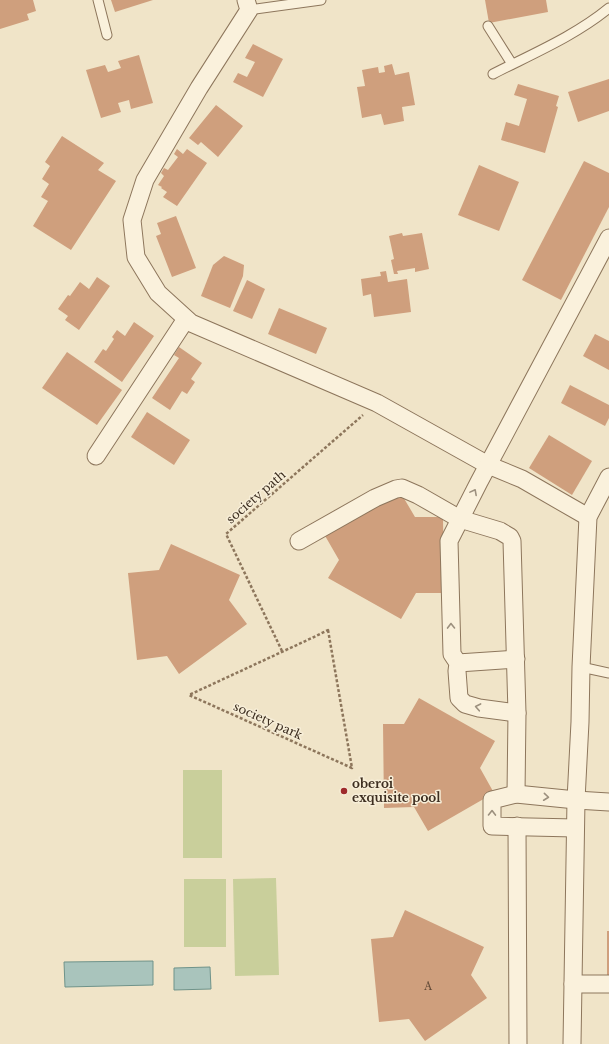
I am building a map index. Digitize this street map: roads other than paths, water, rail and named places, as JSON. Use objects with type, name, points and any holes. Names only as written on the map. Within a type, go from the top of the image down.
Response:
[{"type":"street","points":[[248,5],[145,180],[132,220],[136,257],[158,293],[191,323],[377,403],[488,465],[522,479],[588,517]]},
{"type":"street","points":[[517,713],[479,708],[464,704],[458,698],[458,663],[452,654],[449,541],[609,238]]},
{"type":"street","points":[[96,456],[186,319]]},
{"type":"street","points":[[572,1044],[575,828],[588,517],[609,477]]},
{"type":"street","points":[[299,542],[375,498],[402,488],[409,490],[460,519],[500,531],[510,537],[512,540],[516,659],[516,794]]},
{"type":"street","points":[[458,663],[516,659]]},
{"type":"street","points":[[575,828],[492,826],[492,800],[516,794],[609,802]]},
{"type":"street","points":[[517,826],[518,1044]]},
{"type":"street","points":[[573,984],[609,984]]},
{"type":"lane","points":[[98,0],[108,35]]},
{"type":"lane","points":[[248,5],[321,0]]},
{"type":"lane","points":[[493,74],[574,32],[609,8]]},
{"type":"lane","points":[[488,26],[512,64]]},
{"type":"lane","points":[[581,667],[609,673]]},
{"type":"water","points":[[153,961],[153,985],[65,987],[64,962]]},
{"type":"water","points":[[210,967],[211,989],[174,990],[174,968]]},
{"type":"place","name":"oberoi exquisite pool","points":[[344,791]]}]
